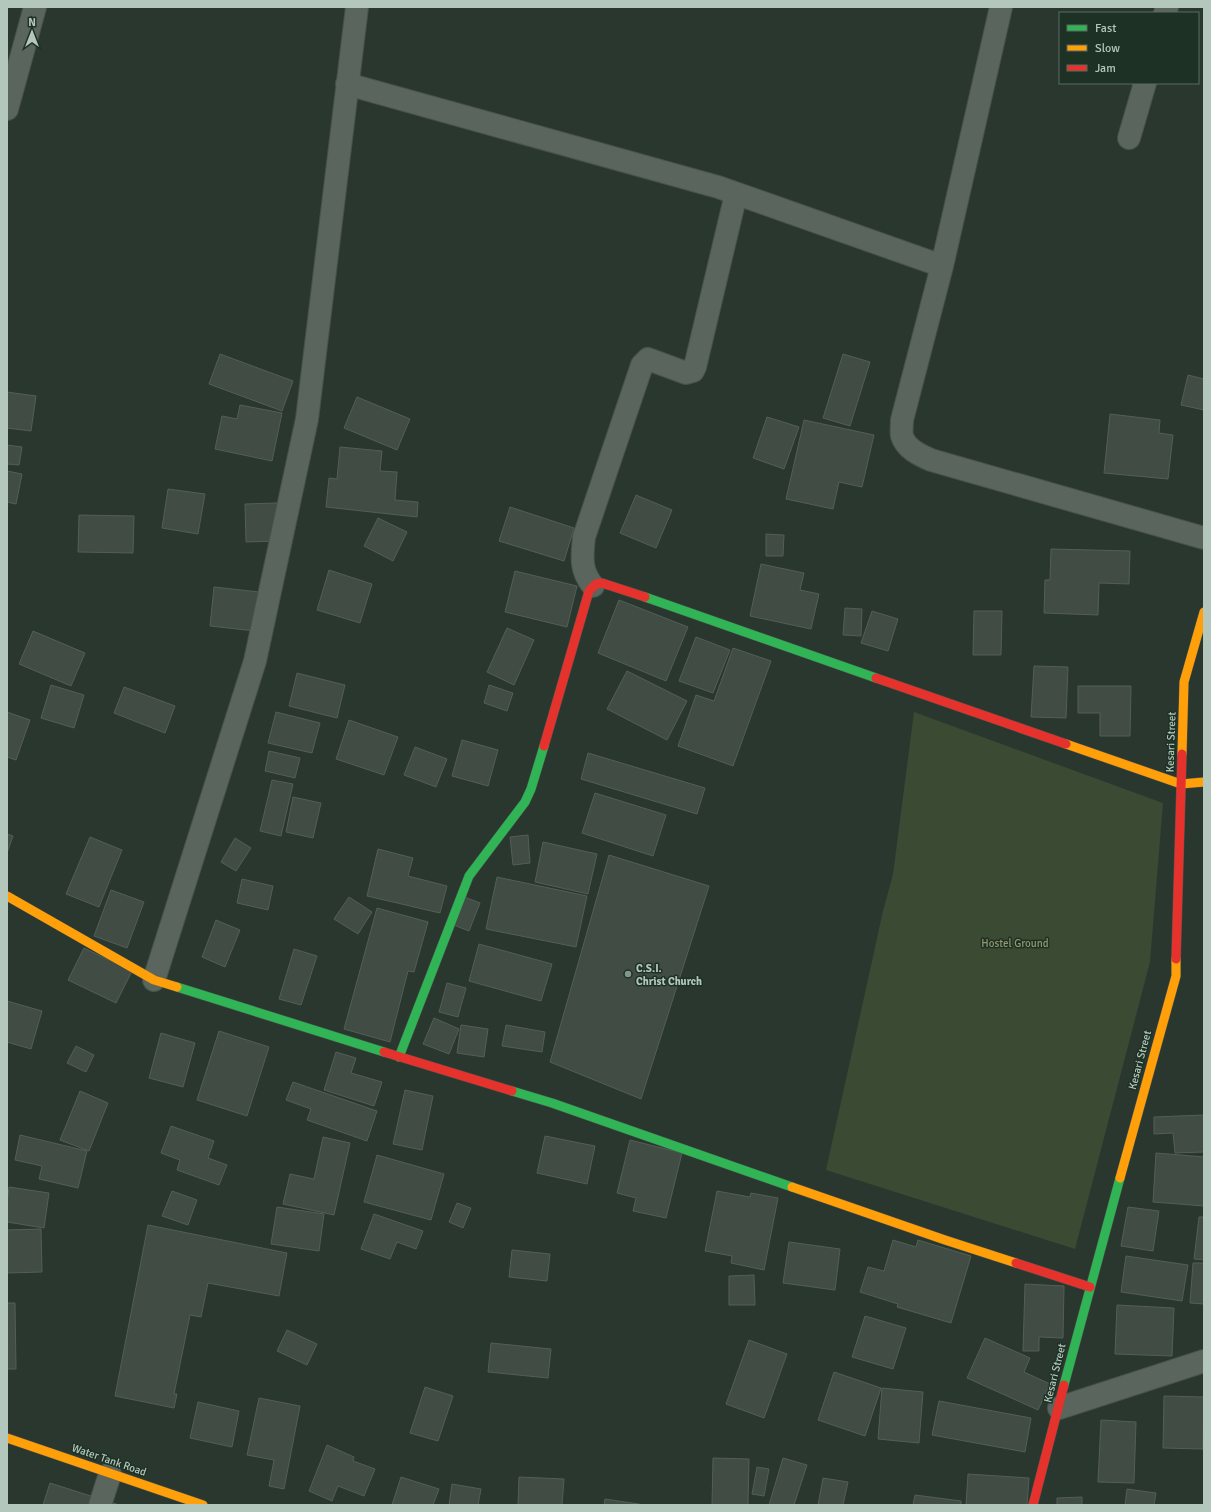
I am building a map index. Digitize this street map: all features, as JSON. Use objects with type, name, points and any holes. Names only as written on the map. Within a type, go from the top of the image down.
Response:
[{"type":"street","points":[[7,109],[35,7]]},
{"type":"street","points":[[154,980],[255,661],[307,419],[357,7]]},
{"type":"street","points":[[1001,7],[942,266],[902,420],[902,437],[918,455],[931,460],[1204,538]]},
{"type":"street","points":[[347,84],[718,187],[942,266]]},
{"type":"street","points":[[1129,138],[1145,84]]},
{"type":"street","points":[[593,586],[588,579],[581,559],[584,537],[642,365],[648,359],[686,373],[693,371],[736,194]]},
{"type":"street","points":[[399,1057],[469,876],[525,802],[531,790],[589,591],[598,583],[606,584],[1181,784],[1204,782]]},
{"type":"street","name":"Kesari Street","points":[[1033,1505],[1090,1287],[1176,976],[1184,682],[1204,612]]},
{"type":"street","points":[[7,896],[154,980],[399,1057],[552,1103],[945,1240],[1090,1287]]},
{"type":"street","points":[[1059,1408],[1204,1361]]},
{"type":"street","name":"Water Tank Road","points":[[7,1438],[203,1505]]},
{"type":"street","points":[[100,1505],[110,1474]]},
{"type":"green space","name":"Hostel Ground","points":[[914,712],[1163,803],[1150,962],[1075,1249],[826,1170],[883,911],[893,874]]},
{"type":"building","points":[[220,354],[293,381],[282,411],[209,384]]},
{"type":"building","points":[[843,354],[870,362],[850,426],[823,418]]},
{"type":"building","points":[[1188,375],[1204,379],[1204,410],[1181,405]]},
{"type":"building","points":[[7,392],[36,396],[31,431],[7,428]]},
{"type":"building","points":[[357,397],[410,419],[397,450],[344,428]]},
{"type":"building","points":[[240,405],[282,413],[272,461],[215,449],[222,416],[237,419]]},
{"type":"building","points":[[1110,414],[1160,420],[1159,433],[1173,435],[1168,479],[1104,473]]},
{"type":"building","points":[[767,417],[799,427],[784,469],[753,458]]},
{"type":"building","points":[[804,420],[874,435],[862,487],[839,482],[833,509],[786,499]]},
{"type":"building","points":[[7,445],[22,447],[19,465],[7,464]]},
{"type":"building","points":[[340,447],[382,451],[380,471],[397,472],[395,500],[418,502],[417,517],[326,507],[329,478],[337,479]]},
{"type":"building","points":[[7,471],[22,474],[16,504],[7,502]]},
{"type":"building","points":[[168,489],[205,494],[198,534],[162,528]]},
{"type":"building","points":[[636,495],[672,510],[656,548],[620,533]]},
{"type":"building","points":[[277,503],[279,541],[246,542],[245,504]]},
{"type":"building","points":[[510,507],[574,528],[564,561],[499,541]]},
{"type":"building","points":[[79,515],[134,516],[133,553],[78,552]]},
{"type":"building","points":[[378,518],[407,532],[393,561],[364,546]]},
{"type":"building","points":[[766,534],[784,535],[783,556],[766,556]]},
{"type":"building","points":[[1051,549],[1130,551],[1129,584],[1099,583],[1098,615],[1044,613],[1045,580],[1050,580]]},
{"type":"building","points":[[761,564],[804,573],[800,590],[819,594],[811,629],[750,616]]},
{"type":"building","points":[[329,570],[372,584],[360,623],[317,610]]},
{"type":"building","points":[[515,571],[577,586],[567,627],[505,612]]},
{"type":"building","points":[[214,587],[259,592],[255,631],[210,626]]},
{"type":"building","points":[[619,600],[688,627],[666,681],[598,653]]},
{"type":"building","points":[[845,608],[862,609],[861,636],[843,635]]},
{"type":"building","points":[[872,611],[898,619],[888,651],[861,643]]},
{"type":"building","points":[[974,611],[1002,611],[1001,655],[973,655]]},
{"type":"building","points":[[507,628],[534,640],[514,685],[487,672]]},
{"type":"building","points":[[33,631],[85,653],[71,686],[19,664]]},
{"type":"building","points":[[696,637],[730,650],[713,693],[679,681]]},
{"type":"building","points":[[733,648],[771,661],[733,766],[678,746],[696,695],[714,701]]},
{"type":"building","points":[[1034,666],[1068,667],[1066,718],[1031,717]]},
{"type":"building","points":[[627,671],[687,701],[667,740],[607,709]]},
{"type":"building","points":[[297,673],[345,685],[337,718],[289,706]]},
{"type":"building","points":[[51,685],[84,695],[74,728],[41,718]]},
{"type":"building","points":[[489,685],[513,693],[507,711],[484,703]]},
{"type":"building","points":[[1078,686],[1131,686],[1130,736],[1100,736],[1100,713],[1078,713]]},
{"type":"building","points":[[124,687],[175,706],[165,733],[114,713]]},
{"type":"building","points":[[7,712],[30,720],[16,760],[7,757]]},
{"type":"building","points":[[276,712],[320,723],[312,753],[268,743]]},
{"type":"building","points":[[349,720],[398,737],[384,775],[336,759]]},
{"type":"building","points":[[462,740],[498,750],[488,786],[452,776]]},
{"type":"building","points":[[415,747],[447,759],[436,787],[404,775]]},
{"type":"building","points":[[269,751],[300,758],[295,778],[265,771]]},
{"type":"building","points":[[588,753],[705,788],[697,814],[581,779]]},
{"type":"building","points":[[272,780],[293,784],[281,836],[260,831]]},
{"type":"building","points":[[595,793],[666,815],[653,856],[582,833]]},
{"type":"building","points":[[293,797],[321,803],[313,838],[286,832]]},
{"type":"building","points":[[7,834],[13,836],[7,853]]},
{"type":"building","points":[[528,835],[530,863],[513,865],[510,837]]},
{"type":"building","points":[[90,837],[122,850],[99,907],[66,894]]},
{"type":"building","points":[[235,838],[251,848],[236,871],[221,862]]},
{"type":"building","points":[[543,842],[597,854],[588,894],[535,882]]},
{"type":"building","points":[[378,849],[413,858],[408,876],[447,886],[440,913],[367,896]]},
{"type":"building","name":"C.S.I. Christ Church","points":[[609,855],[709,886],[641,1099],[550,1062]]},
{"type":"building","points":[[497,877],[587,896],[576,947],[486,929]]},
{"type":"building","points":[[242,879],[273,886],[268,910],[237,903]]},
{"type":"building","points":[[111,890],[144,902],[127,948],[94,936]]},
{"type":"building","points":[[462,896],[480,903],[469,931],[451,924]]},
{"type":"building","points":[[349,897],[372,912],[358,934],[334,919]]},
{"type":"building","points":[[377,908],[428,922],[414,972],[408,971],[390,1042],[344,1029]]},
{"type":"building","points":[[216,920],[240,930],[225,967],[202,957]]},
{"type":"building","points":[[479,944],[552,964],[541,1001],[469,981]]},
{"type":"building","points":[[84,948],[132,971],[116,1003],[68,980]]},
{"type":"building","points":[[294,949],[317,956],[301,1005],[279,999]]},
{"type":"building","points":[[447,983],[466,988],[458,1017],[439,1012]]},
{"type":"building","points":[[7,1001],[42,1011],[31,1049],[7,1042]]},
{"type":"building","points":[[434,1018],[459,1029],[449,1054],[423,1044]]},
{"type":"building","points":[[461,1025],[488,1029],[484,1057],[457,1053]]},
{"type":"building","points":[[506,1025],[545,1032],[542,1052],[502,1046]]},
{"type":"building","points":[[219,1031],[269,1047],[247,1116],[197,1100]]},
{"type":"building","points":[[161,1033],[195,1043],[183,1087],[149,1078]]},
{"type":"building","points":[[76,1046],[94,1055],[86,1072],[67,1063]]},
{"type":"building","points":[[336,1052],[356,1058],[351,1073],[382,1082],[374,1106],[324,1090]]},
{"type":"building","points":[[293,1082],[377,1111],[367,1141],[307,1120],[311,1109],[286,1100]]},
{"type":"building","points":[[405,1090],[433,1096],[422,1150],[393,1144]]},
{"type":"building","points":[[80,1091],[108,1103],[89,1151],[60,1140]]},
{"type":"building","points":[[1204,1115],[1204,1152],[1175,1153],[1173,1133],[1154,1134],[1154,1117]]},
{"type":"building","points":[[171,1126],[214,1141],[208,1158],[227,1165],[219,1185],[177,1170],[180,1160],[161,1153]]},
{"type":"building","points":[[20,1135],[87,1151],[78,1188],[39,1179],[42,1166],[15,1160]]},
{"type":"building","points":[[545,1136],[595,1146],[587,1184],[537,1173]]},
{"type":"building","points":[[323,1137],[350,1143],[334,1215],[283,1204],[290,1174],[314,1179]]},
{"type":"building","points":[[630,1140],[682,1153],[666,1218],[633,1211],[636,1198],[617,1193]]},
{"type":"building","points":[[1156,1153],[1204,1157],[1204,1206],[1153,1202]]},
{"type":"building","points":[[377,1155],[444,1174],[431,1220],[364,1202]]},
{"type":"building","points":[[9,1187],[49,1193],[44,1228],[7,1222]]},
{"type":"building","points":[[172,1191],[197,1200],[188,1225],[162,1216]]},
{"type":"building","points":[[717,1191],[750,1197],[751,1193],[778,1198],[764,1270],[731,1263],[732,1256],[705,1251]]},
{"type":"building","points":[[457,1203],[471,1208],[463,1228],[449,1222]]},
{"type":"building","points":[[277,1207],[324,1214],[319,1251],[271,1244]]},
{"type":"building","points":[[1128,1207],[1159,1211],[1153,1251],[1121,1246]]},
{"type":"building","points":[[374,1214],[423,1231],[416,1249],[397,1242],[390,1259],[361,1249]]},
{"type":"building","points":[[1199,1217],[1204,1217],[1204,1260],[1194,1259]]},
{"type":"building","points":[[148,1225],[287,1253],[279,1296],[208,1283],[201,1317],[190,1315],[174,1394],[177,1394],[174,1408],[115,1396]]},
{"type":"building","points":[[41,1229],[42,1272],[7,1273],[7,1230]]},
{"type":"building","points":[[893,1240],[916,1247],[918,1240],[971,1256],[951,1323],[897,1307],[898,1304],[860,1292],[868,1267],[884,1271]]},
{"type":"building","points":[[789,1242],[840,1249],[835,1290],[783,1283]]},
{"type":"building","points":[[512,1250],[550,1254],[547,1281],[509,1277]]},
{"type":"building","points":[[1126,1256],[1188,1265],[1182,1301],[1121,1292]]},
{"type":"building","points":[[1193,1263],[1204,1263],[1204,1304],[1190,1303]]},
{"type":"building","points":[[754,1275],[755,1305],[729,1305],[729,1276]]},
{"type":"building","points":[[1025,1284],[1064,1286],[1063,1338],[1039,1337],[1039,1351],[1023,1351]]},
{"type":"building","points":[[7,1303],[15,1303],[16,1369],[7,1369]]},
{"type":"building","points":[[1117,1305],[1174,1308],[1172,1356],[1115,1354]]},
{"type":"building","points":[[865,1316],[906,1328],[893,1369],[852,1357]]},
{"type":"building","points":[[287,1330],[317,1344],[307,1365],[277,1351]]},
{"type":"building","points":[[985,1338],[1030,1358],[1024,1372],[1050,1384],[1038,1410],[967,1378]]},
{"type":"building","points":[[749,1340],[787,1354],[764,1418],[726,1404]]},
{"type":"building","points":[[491,1343],[551,1349],[548,1378],[488,1372]]},
{"type":"building","points":[[834,1372],[881,1388],[865,1436],[818,1420]]},
{"type":"building","points":[[425,1387],[453,1396],[438,1441],[410,1433]]},
{"type":"building","points":[[882,1388],[923,1392],[919,1443],[878,1439]]},
{"type":"building","points":[[1164,1396],[1204,1397],[1203,1449],[1163,1448]]},
{"type":"building","points":[[259,1398],[300,1406],[284,1489],[269,1486],[274,1460],[247,1455]]},
{"type":"building","points":[[939,1401],[1031,1418],[1025,1452],[932,1435]]},
{"type":"building","points":[[198,1402],[239,1411],[232,1447],[190,1438]]},
{"type":"building","points":[[1101,1420],[1136,1422],[1134,1483],[1098,1482]]},
{"type":"building","points":[[327,1445],[354,1457],[353,1461],[375,1469],[364,1496],[338,1486],[332,1501],[309,1491]]},
{"type":"building","points":[[713,1458],[749,1459],[748,1505],[712,1505]]},
{"type":"building","points":[[783,1458],[807,1465],[794,1505],[769,1505]]},
{"type":"building","points":[[757,1467],[769,1469],[764,1496],[752,1494]]},
{"type":"building","points":[[968,1474],[1029,1478],[1027,1505],[966,1505]]},
{"type":"building","points":[[401,1477],[439,1489],[433,1505],[392,1505]]},
{"type":"building","points":[[519,1477],[564,1479],[562,1505],[518,1505]]},
{"type":"building","points":[[823,1478],[848,1482],[843,1505],[818,1505]]},
{"type":"building","points":[[50,1483],[119,1505],[43,1505]]},
{"type":"building","points":[[452,1484],[481,1489],[478,1505],[449,1505]]},
{"type":"building","points":[[1127,1489],[1156,1493],[1154,1505],[1125,1505]]},
{"type":"building","points":[[915,1495],[961,1501],[961,1505],[913,1505]]},
{"type":"building","points":[[1082,1497],[1082,1505],[1057,1505],[1057,1498]]},
{"type":"building","points":[[605,1499],[645,1505],[604,1505]]},
{"type":"traffic: fast","points":[[645,597],[876,678]]},
{"type":"traffic: fast","points":[[399,1057],[469,876],[525,802],[531,789],[544,746]]},
{"type":"traffic: fast","points":[[177,987],[384,1052]]},
{"type":"traffic: fast","points":[[512,1091],[552,1103],[792,1187]]},
{"type":"traffic: fast","points":[[1064,1385],[1120,1178]]},
{"type":"traffic: slow","points":[[1182,754],[1184,682],[1204,612]]},
{"type":"traffic: slow","points":[[1066,744],[1181,784],[1204,782]]},
{"type":"traffic: slow","points":[[7,896],[154,980],[177,987]]},
{"type":"traffic: slow","points":[[1120,1178],[1176,976],[1176,959]]},
{"type":"traffic: slow","points":[[792,1187],[1016,1263]]},
{"type":"traffic: slow","points":[[7,1438],[203,1505]]},
{"type":"traffic: jam","points":[[544,746],[589,591],[596,584],[602,583],[645,597]]},
{"type":"traffic: jam","points":[[876,678],[1066,744]]},
{"type":"traffic: jam","points":[[1176,959],[1182,754]]},
{"type":"traffic: jam","points":[[384,1052],[512,1091]]},
{"type":"traffic: jam","points":[[1016,1263],[1090,1287]]},
{"type":"traffic: jam","points":[[1033,1505],[1064,1385]]},
{"type":"place","name":"C.S.I. Christ Church","points":[[628,974]]}]
